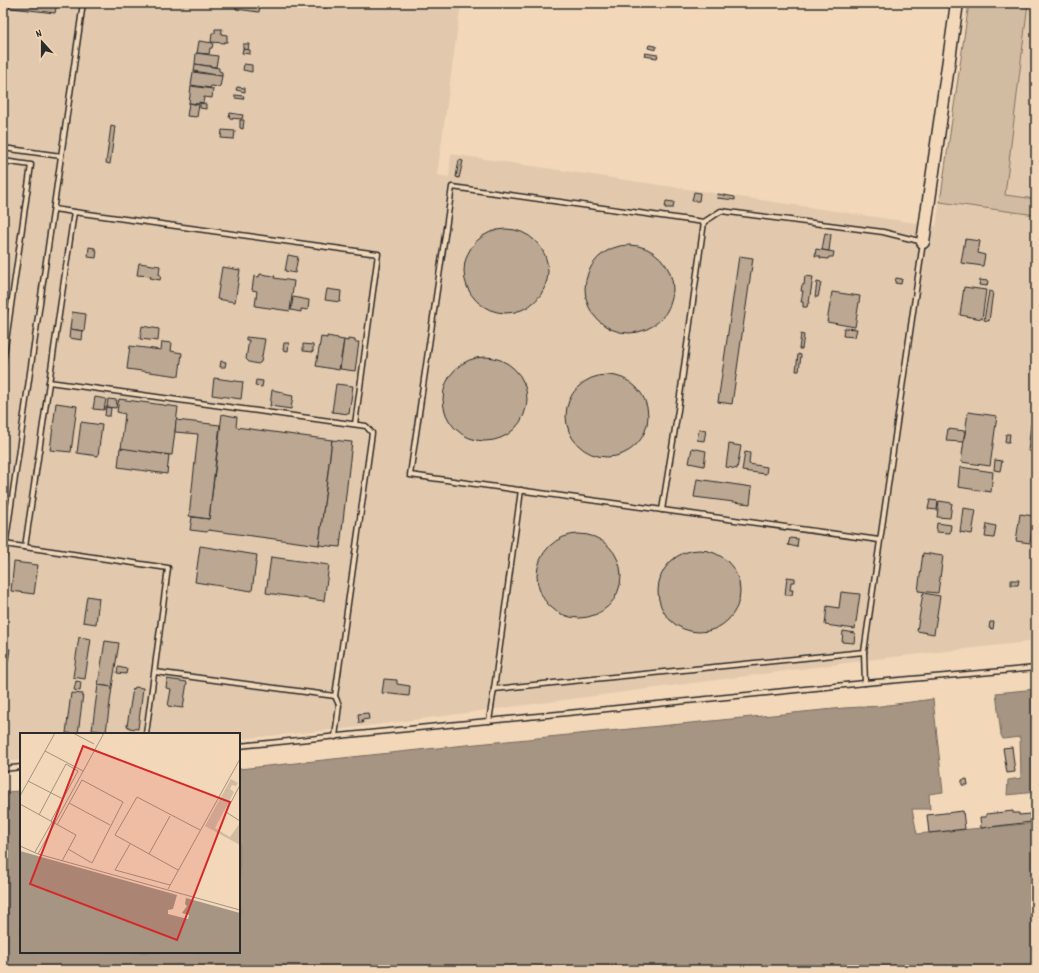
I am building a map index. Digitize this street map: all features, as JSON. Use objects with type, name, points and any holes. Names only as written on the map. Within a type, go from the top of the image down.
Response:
[{"type":"street","points":[[923,242],[957,3]]},
{"type":"lane","points":[[3,561],[4,544],[83,3]]},
{"type":"lane","points":[[3,148],[61,156]]},
{"type":"lane","points":[[3,161],[31,165],[3,362]]},
{"type":"lane","points":[[865,684],[864,652],[923,242],[884,232],[721,211],[704,222],[452,187],[410,475],[879,540]]},
{"type":"lane","points":[[54,209],[378,254],[355,424]]},
{"type":"lane","points":[[25,547],[74,212]]},
{"type":"lane","points":[[662,510],[678,410],[704,222]]},
{"type":"lane","points":[[49,382],[355,424],[366,426],[372,433],[334,696],[339,705],[335,737]]},
{"type":"lane","points":[[489,721],[521,490]]},
{"type":"lane","points":[[4,544],[168,568],[146,733]]},
{"type":"lane","points":[[494,689],[864,652]]},
{"type":"lane","points":[[240,746],[1036,668]]},
{"type":"lane","points":[[155,672],[334,696]]},
{"type":"lane","points":[[3,769],[20,767]]},
{"type":"shaded area","points":[[3,3],[461,3],[437,175],[449,177],[451,154],[936,226],[969,3],[1036,3],[1036,641],[876,659],[352,728],[240,739],[240,733],[20,733],[20,760],[3,762]]},
{"type":"shaded area","points":[[969,3],[1028,3],[1005,195],[1036,199],[1036,215],[940,202]]},
{"type":"shaded area","points":[[1036,689],[1036,792],[1007,795],[1008,780],[1021,778],[1020,737],[1003,739],[1001,735],[996,693]]},
{"type":"shaded area","points":[[933,699],[943,792],[929,794],[930,809],[912,809],[917,834],[1036,823],[1036,970],[3,970],[3,792],[20,791],[20,953],[240,953],[240,769],[456,746],[844,708],[881,706]]},
{"type":"building","points":[[3,3],[57,3],[55,13],[3,7]]},
{"type":"building","points":[[236,3],[260,4],[259,12],[236,9]]},
{"type":"building","points":[[318,3],[327,3],[327,8],[317,7]]},
{"type":"building","points":[[215,29],[222,29],[221,34],[227,35],[227,42],[211,42],[212,33],[215,33]]},
{"type":"building","points":[[199,41],[213,43],[209,54],[197,53]]},
{"type":"building","points":[[243,44],[249,44],[248,50],[243,49]]},
{"type":"building","points":[[649,45],[656,46],[656,50],[648,48]]},
{"type":"building","points":[[243,49],[250,50],[250,54],[242,53]]},
{"type":"building","points":[[196,53],[218,56],[216,67],[195,64]]},
{"type":"building","points":[[645,53],[658,55],[657,58],[644,56]]},
{"type":"building","points":[[195,64],[219,68],[219,71],[222,72],[222,76],[194,71]]},
{"type":"building","points":[[244,64],[252,65],[252,72],[243,70]]},
{"type":"building","points":[[193,72],[222,76],[220,87],[211,86],[210,88],[191,85]]},
{"type":"building","points":[[191,86],[213,89],[212,98],[204,97],[203,103],[199,102],[199,104],[189,103]]},
{"type":"building","points":[[237,87],[245,88],[245,92],[236,90]]},
{"type":"building","points":[[235,95],[244,96],[243,99],[235,98]]},
{"type":"building","points":[[189,103],[199,105],[197,117],[187,116]]},
{"type":"building","points":[[200,103],[206,104],[206,109],[200,108]]},
{"type":"building","points":[[230,113],[243,115],[242,119],[229,118]]},
{"type":"building","points":[[240,120],[244,120],[243,129],[240,128]]},
{"type":"building","points":[[111,126],[115,127],[110,164],[106,163]]},
{"type":"building","points":[[222,130],[235,131],[234,139],[221,138]]},
{"type":"building","points":[[459,160],[463,161],[459,178],[456,177]]},
{"type":"building","points":[[694,192],[700,193],[699,201],[692,201]]},
{"type":"building","points":[[718,194],[735,197],[735,200],[717,198]]},
{"type":"building","points":[[666,201],[674,202],[673,208],[665,208]]},
{"type":"building","points":[[498,229],[514,229],[530,236],[541,247],[548,263],[548,279],[545,287],[536,301],[530,306],[514,313],[498,313],[482,306],[471,295],[464,279],[464,263],[471,247],[482,236]]},
{"type":"building","points":[[825,233],[831,234],[829,251],[822,250]]},
{"type":"building","points":[[965,239],[980,241],[978,253],[985,255],[983,266],[961,263]]},
{"type":"building","points":[[629,245],[646,248],[660,258],[670,272],[673,289],[670,306],[660,320],[646,330],[629,333],[612,330],[598,320],[588,306],[585,289],[588,272],[598,258],[612,248]]},
{"type":"building","points":[[89,247],[97,250],[96,258],[88,257]]},
{"type":"building","points":[[816,249],[834,252],[833,257],[829,257],[828,259],[815,256]]},
{"type":"building","points":[[288,255],[298,257],[295,273],[285,271]]},
{"type":"building","points":[[739,256],[753,258],[732,404],[718,402]]},
{"type":"building","points":[[139,263],[160,266],[160,280],[150,278],[151,276],[137,275]]},
{"type":"building","points":[[222,267],[240,270],[235,302],[217,299]]},
{"type":"building","points":[[260,274],[294,281],[290,311],[255,306],[257,291],[252,290],[254,276],[259,277]]},
{"type":"building","points":[[805,276],[813,277],[809,303],[807,307],[803,307],[803,302],[801,302],[803,291],[801,291],[802,285],[804,285]]},
{"type":"building","points":[[896,278],[902,279],[901,284],[895,283]]},
{"type":"building","points":[[980,280],[988,281],[987,286],[979,285]]},
{"type":"building","points":[[817,282],[821,283],[818,297],[815,297]]},
{"type":"building","points":[[964,287],[986,290],[982,319],[960,315]]},
{"type":"building","points":[[327,289],[341,291],[340,302],[325,300]]},
{"type":"building","points":[[989,291],[993,292],[989,321],[984,320]]},
{"type":"building","points":[[832,292],[860,296],[855,327],[827,322]]},
{"type":"building","points":[[293,297],[309,300],[308,310],[301,309],[301,312],[291,310]]},
{"type":"building","points":[[72,312],[86,314],[84,331],[70,329]]},
{"type":"building","points":[[142,326],[159,329],[158,341],[140,339]]},
{"type":"building","points":[[844,328],[857,329],[855,337],[843,336]]},
{"type":"building","points":[[70,329],[83,331],[82,340],[69,338]]},
{"type":"building","points":[[801,334],[804,335],[802,349],[799,349]]},
{"type":"building","points":[[327,336],[344,340],[339,370],[316,366],[321,337],[327,338]]},
{"type":"building","points":[[246,337],[265,339],[261,362],[258,364],[249,362],[246,359],[249,340],[246,340]]},
{"type":"building","points":[[348,339],[359,342],[355,371],[340,369],[344,340],[348,341]]},
{"type":"building","points":[[162,342],[172,343],[171,351],[182,353],[179,376],[127,369],[130,346],[161,350]]},
{"type":"building","points":[[284,343],[289,343],[288,351],[283,350]]},
{"type":"building","points":[[303,344],[313,345],[313,352],[303,351]]},
{"type":"building","points":[[798,354],[801,355],[799,371],[796,371]]},
{"type":"building","points":[[485,357],[501,360],[515,369],[524,383],[527,399],[524,415],[515,429],[501,438],[485,441],[469,438],[455,429],[446,415],[443,399],[446,383],[455,369],[469,360]]},
{"type":"building","points":[[221,361],[226,362],[225,367],[220,367]]},
{"type":"building","points":[[607,375],[623,378],[636,387],[645,400],[648,416],[645,432],[636,445],[623,454],[607,457],[591,454],[578,445],[569,432],[566,416],[569,400],[578,387],[591,378]]},
{"type":"building","points":[[214,378],[243,382],[241,399],[212,395]]},
{"type":"building","points":[[256,380],[263,381],[262,387],[255,386]]},
{"type":"building","points":[[336,384],[353,386],[349,414],[332,412]]},
{"type":"building","points":[[272,390],[293,396],[291,409],[270,406]]},
{"type":"building","points":[[95,397],[106,399],[104,410],[93,409]]},
{"type":"building","points":[[108,399],[117,400],[116,408],[107,407]]},
{"type":"building","points":[[119,399],[178,407],[172,455],[121,449],[125,414],[117,412]]},
{"type":"building","points":[[56,403],[77,406],[71,452],[50,450]]},
{"type":"building","points":[[106,407],[111,408],[110,416],[105,416]]},
{"type":"building","points":[[968,412],[997,416],[990,466],[961,462]]},
{"type":"building","points":[[222,414],[237,417],[236,427],[332,440],[319,545],[208,530],[207,532],[190,530],[192,517],[209,519]]},
{"type":"building","points":[[176,420],[220,425],[209,519],[189,516],[198,434],[175,432]]},
{"type":"building","points":[[81,422],[102,425],[98,456],[77,453]]},
{"type":"building","points":[[1031,424],[1036,425],[1036,452],[1028,451]]},
{"type":"building","points":[[699,429],[706,430],[704,441],[697,440]]},
{"type":"building","points":[[948,429],[965,431],[963,442],[946,441]]},
{"type":"building","points":[[1006,434],[1010,434],[1009,442],[1005,442]]},
{"type":"building","points":[[332,440],[352,442],[340,547],[319,545]]},
{"type":"building","points":[[729,444],[741,446],[737,469],[726,467]]},
{"type":"building","points":[[120,448],[169,455],[167,474],[118,467]]},
{"type":"building","points":[[692,448],[706,451],[704,466],[689,463]]},
{"type":"building","points":[[745,452],[750,453],[749,464],[767,467],[766,474],[742,471]]},
{"type":"building","points":[[995,460],[1002,461],[1000,471],[994,470]]},
{"type":"building","points":[[960,467],[993,472],[991,492],[958,487]]},
{"type":"building","points":[[697,479],[752,487],[750,504],[694,497]]},
{"type":"building","points":[[930,500],[938,501],[937,510],[928,509]]},
{"type":"building","points":[[939,501],[952,503],[950,518],[937,517]]},
{"type":"building","points":[[963,508],[976,510],[972,534],[960,532]]},
{"type":"building","points":[[1020,514],[1034,516],[1030,543],[1016,541]]},
{"type":"building","points":[[937,523],[951,525],[950,533],[936,532]]},
{"type":"building","points":[[987,524],[996,526],[994,538],[985,537]]},
{"type":"building","points":[[571,534],[587,534],[603,541],[614,552],[621,568],[621,584],[618,592],[609,606],[603,611],[587,618],[571,618],[555,611],[544,600],[537,584],[537,568],[544,552],[555,541]]},
{"type":"building","points":[[790,538],[798,539],[797,547],[788,545]]},
{"type":"building","points":[[200,546],[257,555],[252,591],[195,582]]},
{"type":"building","points":[[699,550],[715,553],[728,562],[737,575],[740,591],[737,607],[728,620],[715,629],[699,632],[683,629],[670,620],[661,607],[658,591],[661,575],[670,562],[683,553]]},
{"type":"building","points":[[923,553],[943,556],[938,593],[918,591]]},
{"type":"building","points":[[271,557],[329,565],[324,601],[266,593]]},
{"type":"building","points":[[14,562],[38,565],[34,594],[11,591]]},
{"type":"building","points":[[787,577],[795,578],[795,582],[791,582],[790,590],[793,590],[792,595],[785,595]]},
{"type":"building","points":[[1011,580],[1019,580],[1018,585],[1011,585]]},
{"type":"building","points":[[841,592],[860,594],[855,629],[825,625],[827,606],[839,608]]},
{"type":"building","points":[[923,593],[940,596],[934,634],[917,631]]},
{"type":"building","points":[[87,596],[99,598],[96,624],[83,622]]},
{"type":"building","points":[[990,622],[994,622],[993,629],[989,628]]},
{"type":"building","points":[[843,631],[855,633],[854,643],[842,642]]},
{"type":"building","points":[[79,637],[91,639],[85,679],[73,677]]},
{"type":"building","points":[[105,641],[119,643],[112,687],[98,685]]},
{"type":"building","points":[[3,648],[10,649],[8,662],[3,661]]},
{"type":"building","points":[[118,667],[127,669],[126,674],[117,673]]},
{"type":"building","points":[[167,679],[187,682],[183,708],[168,706],[171,689],[166,688]]},
{"type":"building","points":[[384,679],[397,680],[397,684],[410,686],[409,696],[382,693]]},
{"type":"building","points":[[76,681],[81,682],[80,691],[74,690]]},
{"type":"building","points":[[98,685],[112,687],[106,732],[92,730]]},
{"type":"building","points":[[135,687],[143,688],[138,729],[129,728],[127,726],[133,688],[134,689]]},
{"type":"building","points":[[71,693],[83,694],[78,733],[66,733]]},
{"type":"building","points":[[368,713],[369,719],[362,720],[363,723],[359,723],[358,714]]},
{"type":"building","points":[[1012,747],[1015,772],[1007,773],[1003,748]]},
{"type":"building","points":[[967,779],[968,785],[962,785],[962,780]]},
{"type":"building","points":[[963,811],[965,829],[929,833],[927,815]]},
{"type":"building","points":[[1013,811],[1013,813],[1019,813],[1019,815],[1030,814],[1031,822],[981,828],[980,817],[986,817],[986,814]]}]
